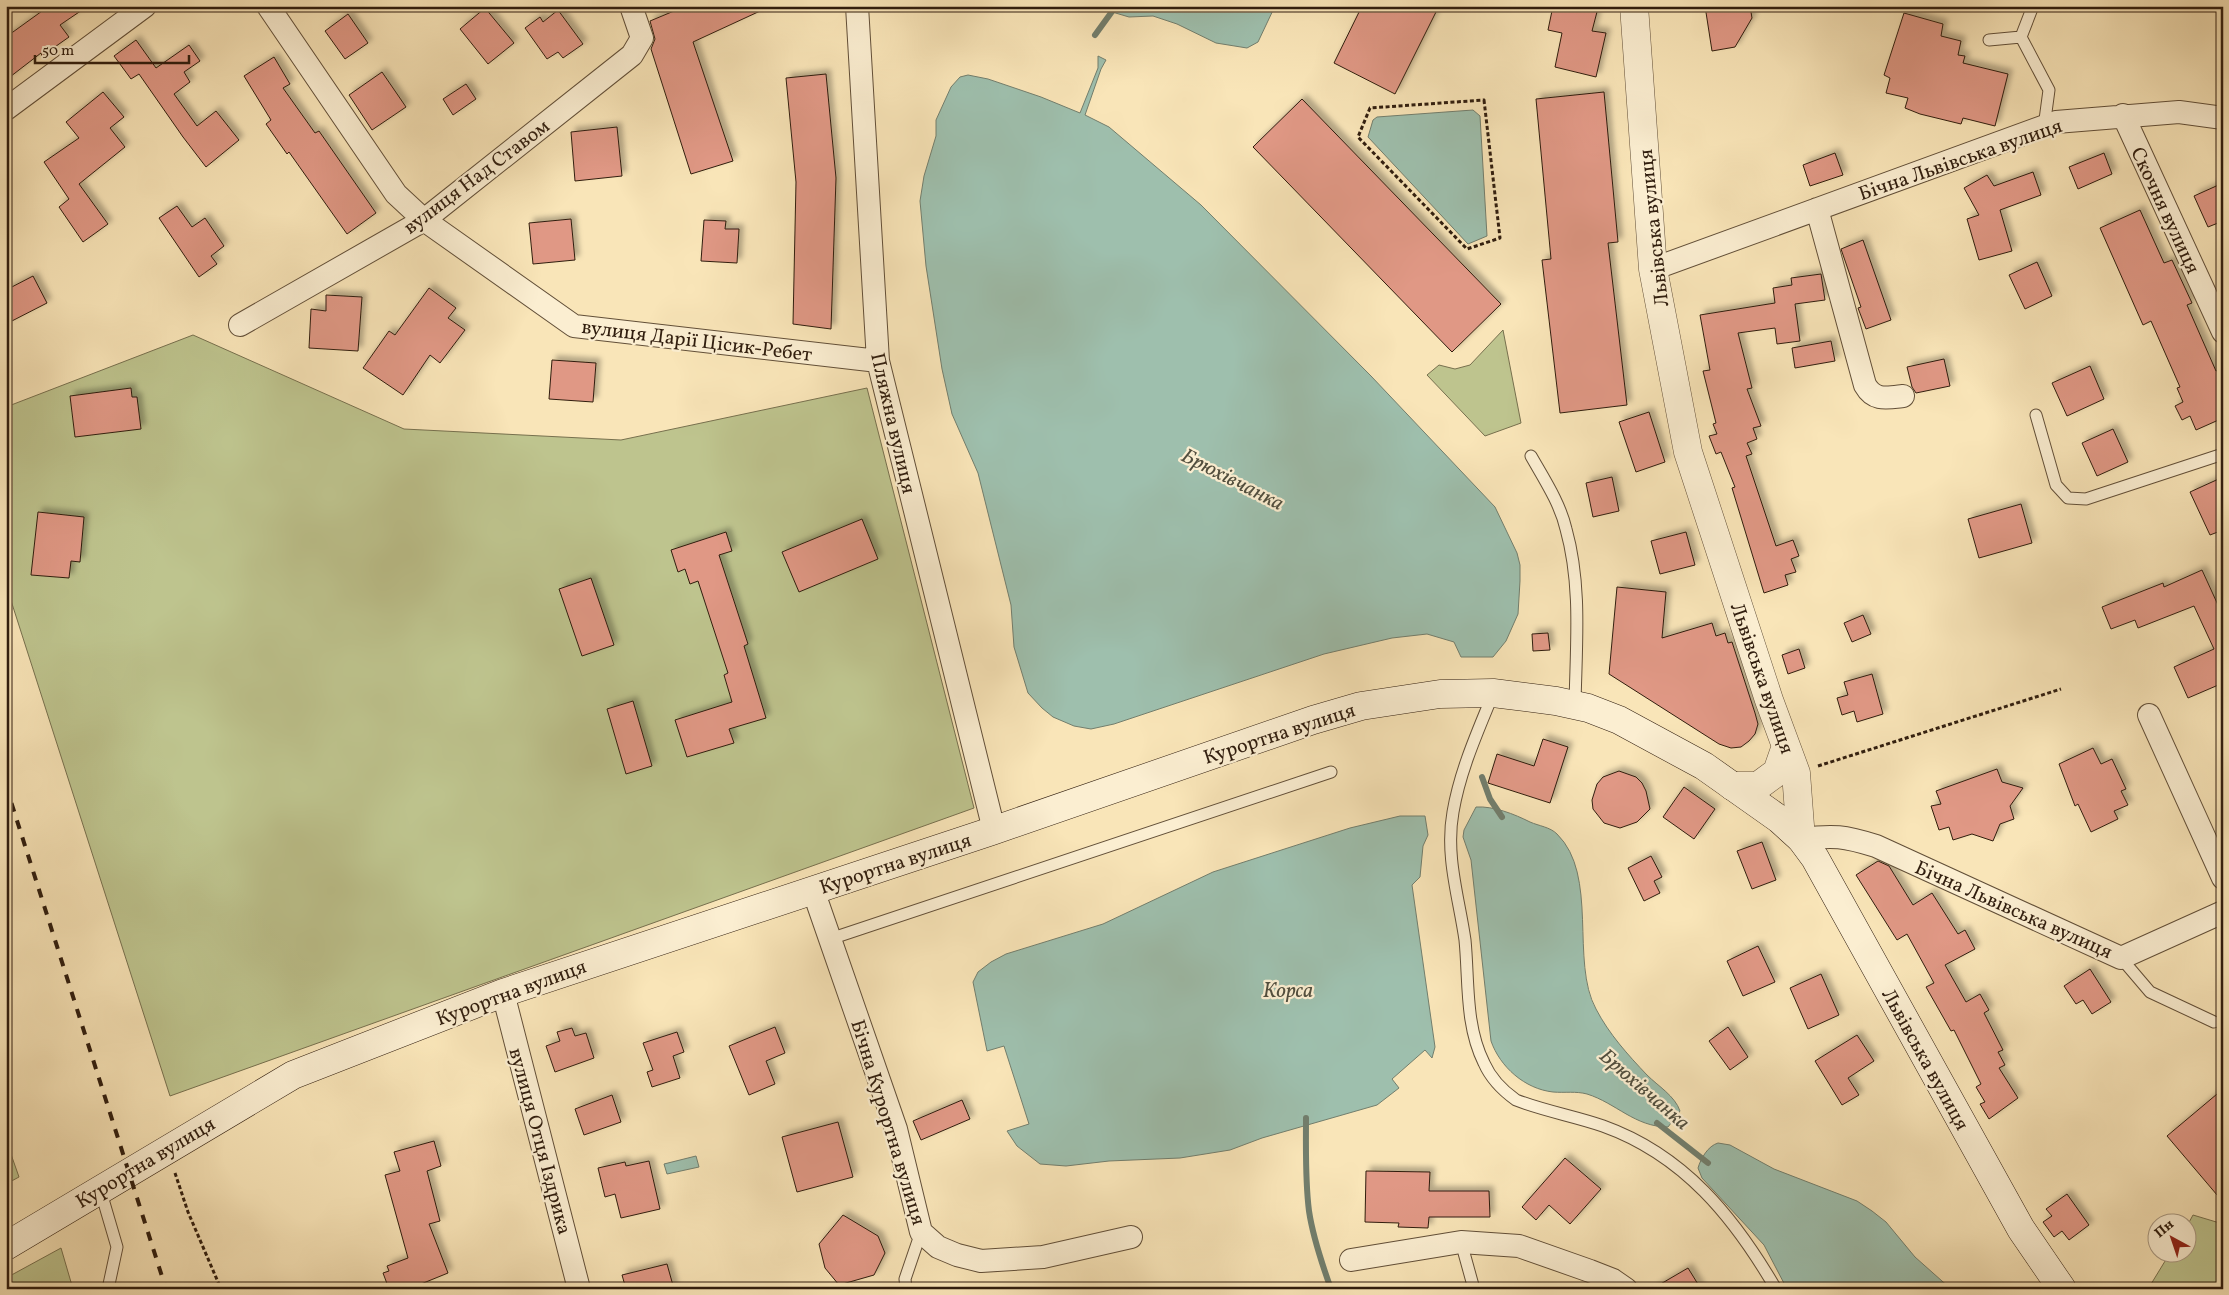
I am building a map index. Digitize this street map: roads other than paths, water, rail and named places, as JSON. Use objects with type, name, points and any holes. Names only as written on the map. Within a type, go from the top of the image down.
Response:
[{"type":"main road","name":"Львівська вулиця","points":[[1634,6],[1653,269],[1688,452],[1769,700],[1796,773],[1801,839],[1815,858],[2021,1229],[2062,1289]]},
{"type":"main road","name":"Курортна вулиця","points":[[6,1246],[293,1075],[502,993],[994,830],[1313,720],[1361,706],[1440,694],[1494,693],[1533,697],[1575,705],[1619,720],[1704,766],[1779,819],[1801,839]]},
{"type":"main road","points":[[1732,786],[1758,786],[1777,772],[1786,746]]},
{"type":"street","points":[[6,109],[145,6]]},
{"type":"street","name":"вулиця Дарії Цісик-Ребет","points":[[268,6],[396,194],[424,220],[574,326],[878,361]]},
{"type":"street","name":"вулиця Над Ставом","points":[[240,325],[424,220],[632,55],[642,38],[631,6]]},
{"type":"street","name":"Пляжна вулиця","points":[[857,6],[878,361],[994,830]]},
{"type":"street","name":"Бічна Львівська вулиця","points":[[1653,269],[2056,122],[2122,115],[2179,112],[2223,118]]},
{"type":"street","name":"Скочня вулиця","points":[[2122,115],[2223,332]]},
{"type":"street","points":[[1818,209],[1865,385],[1869,392],[1876,397],[1903,396]]},
{"type":"street","points":[[2150,715],[2223,878]]},
{"type":"street","name":"Бічна Львівська вулиця","points":[[1801,839],[1832,836],[1846,837],[1876,846],[2121,958],[2223,912]]},
{"type":"street","name":"Бічна Курортна вулиця","points":[[813,890],[896,1129],[921,1232],[938,1247],[957,1255],[981,1261],[1043,1256],[1131,1237]]},
{"type":"street","name":"вулиця Отця Іздрика","points":[[502,993],[580,1289]]},
{"type":"street","points":[[1351,1260],[1461,1242],[1519,1246],[1613,1280],[1626,1289]]},
{"type":"lane","points":[[2033,6],[2022,37],[2049,90],[2044,127]]},
{"type":"lane","points":[[1989,40],[2022,37]]},
{"type":"lane","points":[[2036,415],[2056,485],[2068,498],[2086,499],[2223,454]]},
{"type":"lane","points":[[1531,456],[1551,492],[1566,527],[1575,566],[1575,705]]},
{"type":"lane","points":[[1494,693],[1472,743],[1459,782],[1452,814],[1450,840],[1452,864],[1465,940],[1470,1011],[1475,1040],[1483,1062],[1493,1079],[1516,1100],[1605,1127],[1647,1147],[1682,1170],[1711,1197],[1736,1226],[1776,1289]]},
{"type":"lane","points":[[830,939],[1331,772]]},
{"type":"lane","points":[[2121,958],[2150,992],[2214,1022]]},
{"type":"lane","points":[[100,1189],[117,1247],[108,1289]]},
{"type":"lane","points":[[906,1289],[905,1279],[921,1232]]},
{"type":"lane","points":[[1461,1242],[1474,1289]]},
{"type":"water","points":[[1099,6],[1275,6],[1258,42],[1247,48],[1216,43],[1177,24],[1153,16],[1129,17],[1102,9]]},
{"type":"water","points":[[1098,56],[1106,60],[1085,115],[1109,127],[1201,205],[1371,376],[1495,507],[1517,553],[1520,565],[1520,581],[1518,614],[1506,641],[1493,657],[1461,657],[1454,642],[1427,634],[1392,638],[1324,654],[1114,724],[1091,729],[1074,726],[1053,717],[1028,693],[1014,647],[1011,605],[978,473],[952,414],[942,369],[926,266],[920,201],[924,176],[936,136],[936,120],[951,87],[960,77],[968,75],[988,79],[1080,113],[1098,68]]},
{"type":"water","points":[[1473,110],[1480,116],[1487,236],[1468,244],[1368,137],[1373,120],[1377,117]]},
{"type":"water","points":[[1476,807],[1504,811],[1551,830],[1557,834],[1570,851],[1577,872],[1581,895],[1585,968],[1589,990],[1596,1009],[1613,1036],[1647,1075],[1678,1106],[1680,1111],[1668,1127],[1656,1126],[1636,1119],[1587,1094],[1553,1092],[1533,1086],[1523,1081],[1507,1068],[1495,1051],[1491,1041],[1471,860],[1463,837],[1464,830]]},
{"type":"water","name":"Корса","points":[[1400,816],[1425,816],[1428,835],[1423,846],[1420,877],[1412,885],[1435,1047],[1432,1058],[1425,1050],[1392,1079],[1399,1088],[1377,1105],[1262,1138],[1230,1150],[1180,1158],[1109,1161],[1066,1166],[1040,1164],[1017,1146],[1007,1131],[1029,1124],[1004,1046],[987,1051],[973,982],[978,972],[1006,954],[1103,924],[1213,872],[1350,828]]},
{"type":"water","points":[[1718,1143],[1730,1145],[1774,1169],[1857,1201],[1886,1222],[1915,1257],[1951,1289],[1787,1289],[1764,1245],[1702,1178],[1698,1168],[1701,1160],[1708,1150]]},
{"type":"water","points":[[696,1156],[699,1167],[667,1174],[664,1164]]},
{"type":"waterway","name":"Брюхівчанка","points":[[1095,35],[1116,6]]},
{"type":"waterway","name":"Брюхівчанка","points":[[1482,777],[1490,799],[1502,817]]},
{"type":"waterway","points":[[1306,1118],[1306,1176],[1309,1211],[1315,1241],[1331,1289]]},
{"type":"waterway","name":"Брюхівчанка","points":[[1657,1123],[1708,1163]]},
{"type":"railway","points":[[6,786],[166,1289]]}]
